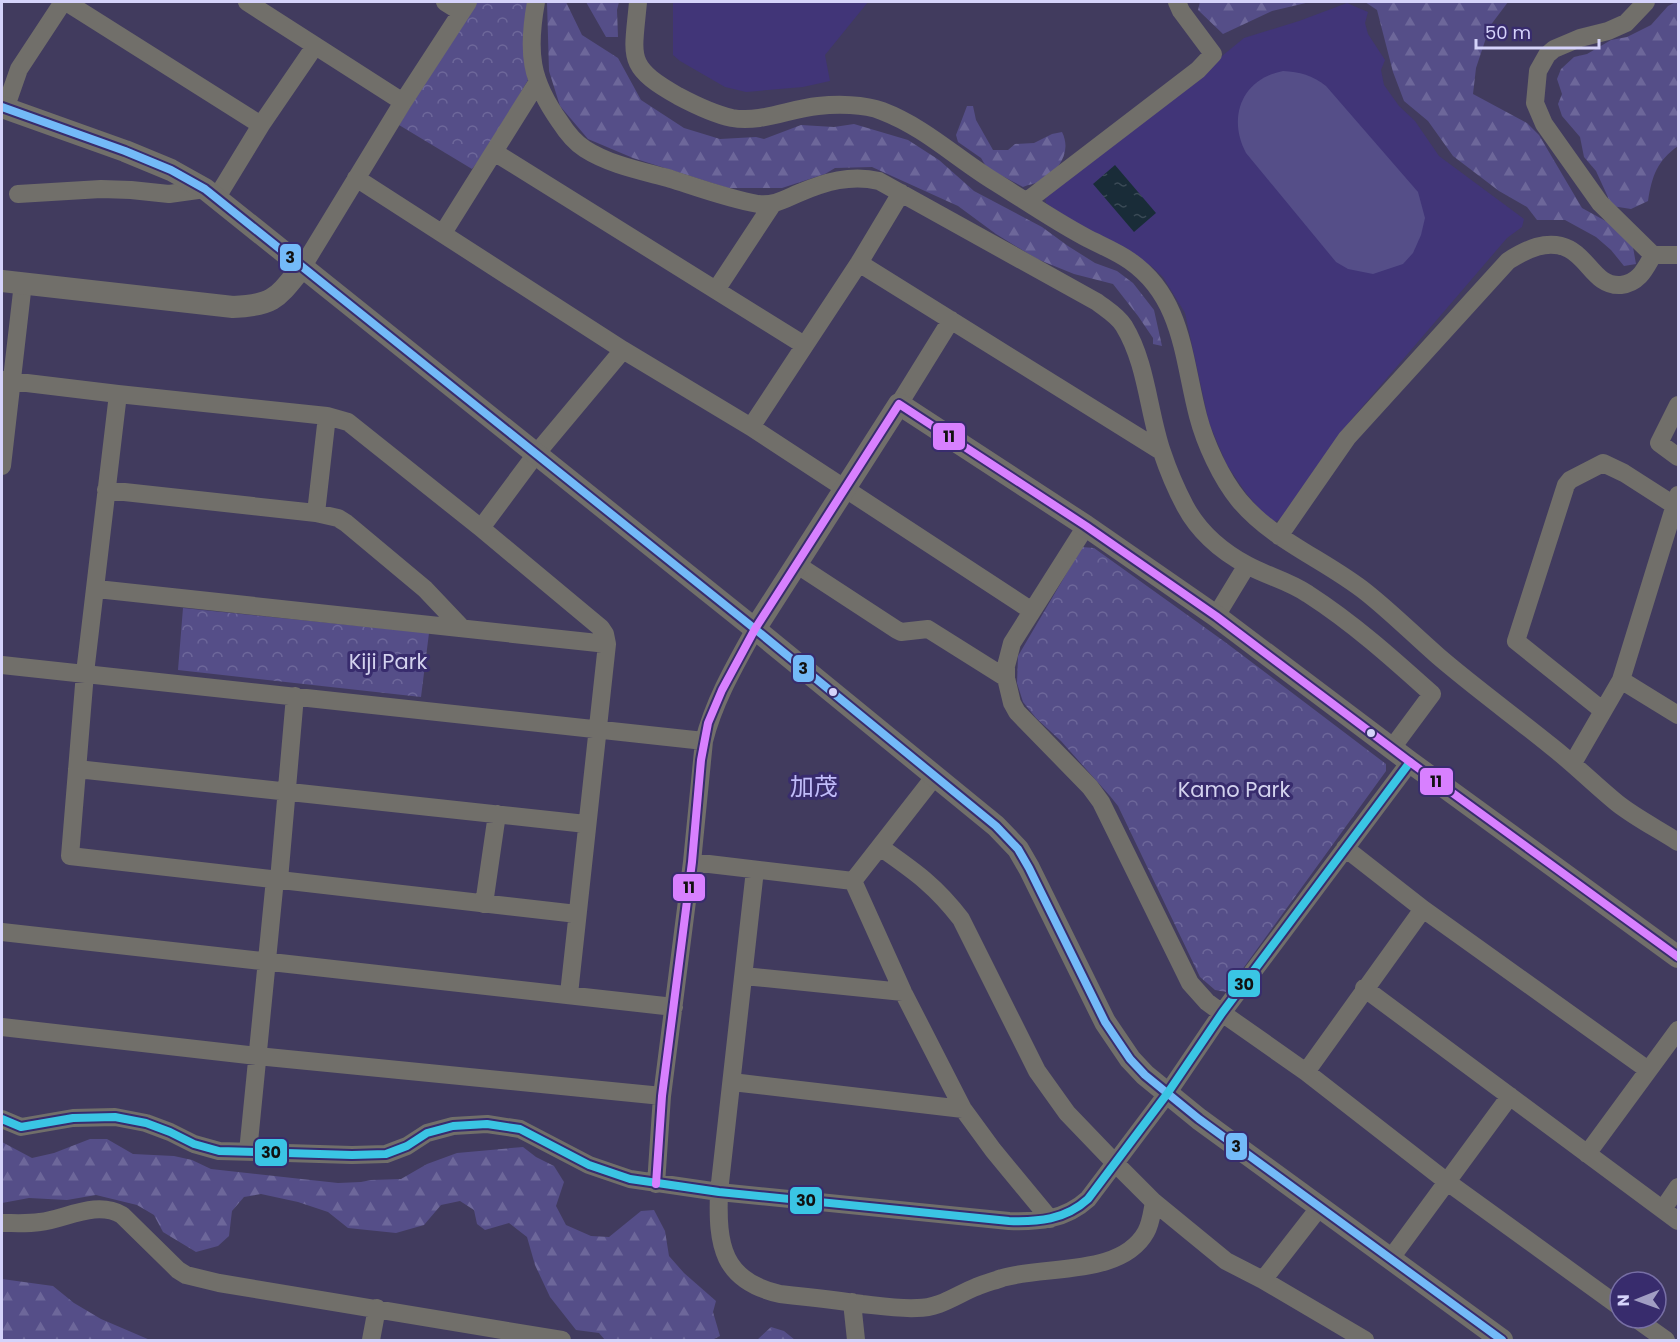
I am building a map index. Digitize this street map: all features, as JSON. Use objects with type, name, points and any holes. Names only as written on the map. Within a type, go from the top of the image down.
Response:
[{"type":"street","points":[[261,125],[64,2],[19,69],[3,108],[125,151],[171,170],[211,193],[755,629],[996,826],[1018,849],[1105,1022],[1131,1059],[1167,1094],[1502,1341]]},
{"type":"street","points":[[247,2],[403,102]]},
{"type":"street","points":[[2,466],[13,282],[233,307],[268,303],[279,295],[303,266],[464,7],[445,2]]},
{"type":"street","points":[[536,2],[531,41],[537,83],[555,116],[571,138],[585,149],[607,160],[751,203],[772,205],[814,187],[838,180],[862,177],[879,181],[1097,302],[1112,313],[1124,325],[1137,357],[1161,451],[1186,508],[1203,532],[1215,545],[1247,566],[1286,581],[1308,594],[1368,637],[1432,694],[1392,748]]},
{"type":"street","points":[[638,2],[634,50],[639,67],[649,79],[687,101],[709,111],[734,118],[760,118],[818,106],[878,109],[905,121],[938,141],[961,160],[1027,201],[1082,235],[1131,261],[1166,299],[1177,326],[1198,417],[1208,446],[1236,496],[1248,510],[1279,536],[1366,592],[1441,658],[1573,763],[1619,804],[1678,842]]},
{"type":"street","points":[[1027,201],[1190,77],[1213,54],[1181,11],[1177,2]]},
{"type":"street","points":[[1646,2],[1626,23],[1608,31],[1580,38],[1554,49],[1547,55],[1538,71],[1535,103],[1544,124],[1600,203],[1653,255],[1678,255]]},
{"type":"street","points":[[211,193],[315,46]]},
{"type":"street","points":[[443,233],[537,83]]},
{"type":"street","points":[[494,152],[804,345]]},
{"type":"street","points":[[356,178],[622,350],[751,427],[1032,610]]},
{"type":"street","points":[[18,194],[111,189],[169,194],[211,193]]},
{"type":"street","points":[[751,427],[859,263],[901,193]]},
{"type":"street","points":[[716,290],[772,205]]},
{"type":"street","points":[[1279,536],[1347,438],[1508,261],[1528,249],[1554,245],[1569,248],[1602,281],[1611,285],[1623,285],[1637,279],[1653,255]]},
{"type":"street","points":[[859,263],[1161,451]]},
{"type":"street","points":[[656,1184],[662,1096],[708,723],[722,690],[755,629],[951,320]]},
{"type":"street","points":[[481,528],[536,454],[622,350]]},
{"type":"street","points":[[6,380],[327,416],[348,422],[601,628],[605,633],[607,644],[569,994]]},
{"type":"street","points":[[118,394],[97,589],[85,673],[70,856],[577,914]]},
{"type":"street","points":[[899,405],[1086,526],[1215,616],[1410,762],[1678,957]]},
{"type":"street","points":[[1678,405],[1659,443],[1678,457]]},
{"type":"street","points":[[316,513],[327,416]]},
{"type":"street","points":[[1573,763],[1620,680],[1676,500],[1603,463],[1570,480],[1566,485],[1516,641],[1602,710]]},
{"type":"street","points":[[106,490],[316,513],[338,518],[425,590],[462,628]]},
{"type":"street","points":[[1086,526],[1032,610],[1010,650],[1006,678],[1012,703],[1017,712],[1090,787],[1101,802],[1190,983],[1207,1002],[1306,1072],[1446,1182],[1608,1298]]},
{"type":"street","points":[[796,564],[897,630],[901,632],[928,629],[1006,678]]},
{"type":"street","points":[[1215,616],[1247,566]]},
{"type":"street","points":[[97,589],[607,644]]},
{"type":"street","points":[[2,664],[704,741]]},
{"type":"street","points":[[1620,680],[1678,715]]},
{"type":"street","points":[[248,1152],[295,696]]},
{"type":"street","points":[[2,1119],[21,1127],[73,1118],[115,1117],[146,1123],[205,1148],[248,1152],[352,1155],[387,1154],[407,1146],[427,1133],[453,1126],[508,1125],[589,1165],[630,1179],[656,1184],[1009,1221],[1031,1222],[1050,1219],[1079,1207],[1115,1163],[1167,1094],[1222,1013],[1410,762]]},
{"type":"street","points":[[77,769],[586,824]]},
{"type":"street","points":[[853,880],[935,776]]},
{"type":"street","points":[[484,904],[496,814]]},
{"type":"street","points":[[880,847],[926,880],[944,897],[961,919],[1037,1071],[1067,1113],[1115,1163],[1154,1202],[1226,1261],[1263,1280],[1365,1341]]},
{"type":"street","points":[[1345,848],[1423,909],[1648,1070]]},
{"type":"street","points":[[692,862],[853,880]]},
{"type":"street","points":[[755,870],[719,1192],[718,1222],[722,1245],[733,1267],[750,1284],[780,1294],[892,1307],[928,1307],[945,1303],[976,1287],[1005,1277],[1103,1263],[1137,1244],[1146,1233],[1151,1221],[1154,1202]]},
{"type":"street","points":[[853,880],[903,992],[963,1108],[993,1150],[1050,1219]]},
{"type":"street","points":[[1306,1072],[1364,988],[1423,909]]},
{"type":"street","points":[[2,932],[674,1007]]},
{"type":"street","points":[[744,976],[903,992]]},
{"type":"street","points":[[1364,988],[1678,1221]]},
{"type":"street","points":[[2,1027],[257,1056],[662,1096]]},
{"type":"street","points":[[1587,1154],[1678,1030]]},
{"type":"street","points":[[732,1082],[963,1108]]},
{"type":"street","points":[[1391,1258],[1510,1096]]},
{"type":"street","points":[[1663,1209],[1678,1187]]},
{"type":"street","points":[[1263,1280],[1319,1208]]},
{"type":"street","points":[[2,1223],[40,1222],[87,1211],[112,1211],[122,1215],[167,1260],[186,1275],[219,1283],[562,1341]]},
{"type":"street","points":[[852,1302],[856,1341]]},
{"type":"street","points":[[371,1341],[377,1308]]},
{"type":"street","points":[[1651,1330],[1666,1341]]},
{"type":"street","points":[[1672,1341],[1678,1331]]},
{"type":"shaded area","points":[[673,2],[868,2],[825,55],[830,81],[803,87],[746,92],[725,87],[673,55]]},
{"type":"shaded area","points":[[1347,3],[1368,12],[1365,23],[1368,34],[1385,60],[1381,70],[1384,85],[1399,106],[1415,121],[1439,156],[1524,219],[1522,227],[1507,238],[1351,420],[1286,517],[1271,523],[1227,465],[1209,423],[1185,313],[1163,277],[1151,266],[1082,228],[1046,203],[1045,196],[1244,38]]},
{"type":"green space","points":[[475,2],[532,2],[524,58],[528,80],[488,149],[472,169],[399,125]]},
{"type":"green space","points":[[547,2],[566,2],[582,35],[618,58],[641,100],[684,128],[720,139],[756,137],[764,139],[801,125],[834,127],[854,124],[908,140],[939,160],[974,191],[1042,227],[1095,263],[1117,271],[1133,283],[1154,310],[1162,346],[1153,344],[1153,338],[1113,284],[1074,274],[1037,259],[996,234],[958,206],[872,167],[835,168],[825,174],[782,188],[728,188],[633,158],[588,139],[560,106],[549,71]]},
{"type":"green space","points":[[586,2],[619,2],[618,37],[606,37]]},
{"type":"green space","points":[[1200,2],[1310,2],[1272,11],[1223,34],[1198,10]]},
{"type":"green space","points":[[1365,2],[1508,2],[1490,26],[1476,68],[1473,94],[1527,123],[1539,135],[1582,208],[1613,225],[1633,247],[1636,264],[1624,266],[1596,237],[1565,220],[1537,220],[1527,207],[1499,191],[1453,156],[1428,121],[1404,101],[1393,72],[1377,10]]},
{"type":"green space","points":[[1678,2],[1678,146],[1660,163],[1651,184],[1648,201],[1631,209],[1612,206],[1596,171],[1584,157],[1580,137],[1562,116],[1558,104],[1562,94],[1557,79],[1561,69],[1574,57],[1587,54],[1611,40],[1627,37],[1651,25],[1668,6]]},
{"type":"green space","points":[[1283,71],[1306,75],[1326,86],[1418,192],[1425,218],[1413,253],[1403,264],[1373,274],[1348,269],[1336,262],[1246,153],[1238,126],[1242,102],[1257,82]]},
{"type":"green space","points":[[967,106],[973,106],[976,120],[993,150],[1008,150],[1015,144],[1034,143],[1062,132],[1065,139],[1065,153],[1062,160],[1054,172],[1042,181],[1023,187],[987,168],[981,158],[958,142],[956,135]]},
{"type":"green space","name":"Kamo Park","points":[[1082,547],[1094,548],[1225,642],[1386,764],[1386,771],[1226,992],[1215,990],[1200,977],[1118,806],[1023,702],[1017,683],[1018,656]]},
{"type":"green space","name":"Kiji Park","points":[[183,608],[429,633],[421,697],[178,670]]},
{"type":"green space","points":[[90,1139],[107,1139],[133,1154],[174,1156],[192,1160],[211,1169],[338,1183],[401,1179],[427,1164],[457,1153],[523,1147],[554,1166],[564,1182],[556,1206],[566,1225],[591,1236],[609,1237],[641,1211],[654,1210],[665,1231],[669,1256],[684,1273],[716,1301],[713,1312],[720,1336],[712,1340],[605,1340],[599,1333],[576,1330],[550,1297],[535,1265],[527,1237],[509,1223],[485,1230],[477,1224],[474,1210],[460,1201],[441,1205],[424,1225],[396,1233],[348,1228],[328,1212],[298,1202],[261,1194],[244,1197],[232,1211],[229,1236],[218,1246],[196,1252],[163,1232],[154,1215],[137,1205],[96,1195],[67,1200],[29,1198],[2,1203],[2,1142],[32,1158],[54,1153]]},
{"type":"green space","points":[[2,1279],[53,1286],[74,1303],[101,1319],[150,1340],[2,1340]]},
{"type":"green space","points":[[771,1327],[784,1331],[795,1340],[757,1340]]},
{"type":"water","points":[[1115,165],[1156,213],[1134,232],[1093,184]]},
{"type":"transit line","name":"3","points":[[2,107],[125,151],[171,170],[205,189],[755,629],[996,826],[1018,849],[1029,868],[1105,1022],[1130,1059],[1145,1075],[1199,1119],[1502,1340]]},
{"type":"transit line","name":"11","points":[[656,1184],[662,1096],[692,862],[701,760],[708,723],[722,690],[755,629],[899,404],[1086,526],[1216,616],[1410,762],[1678,957]]},
{"type":"transit line","name":"30","points":[[2,1119],[21,1127],[73,1118],[115,1117],[146,1123],[194,1144],[219,1151],[352,1155],[386,1154],[407,1146],[427,1133],[453,1126],[487,1124],[520,1129],[589,1165],[630,1179],[719,1192],[1009,1221],[1051,1218],[1070,1211],[1088,1199],[1167,1094],[1222,1013],[1410,762]]},
{"type":"district","name":"加茂","points":[[814,786]]}]
